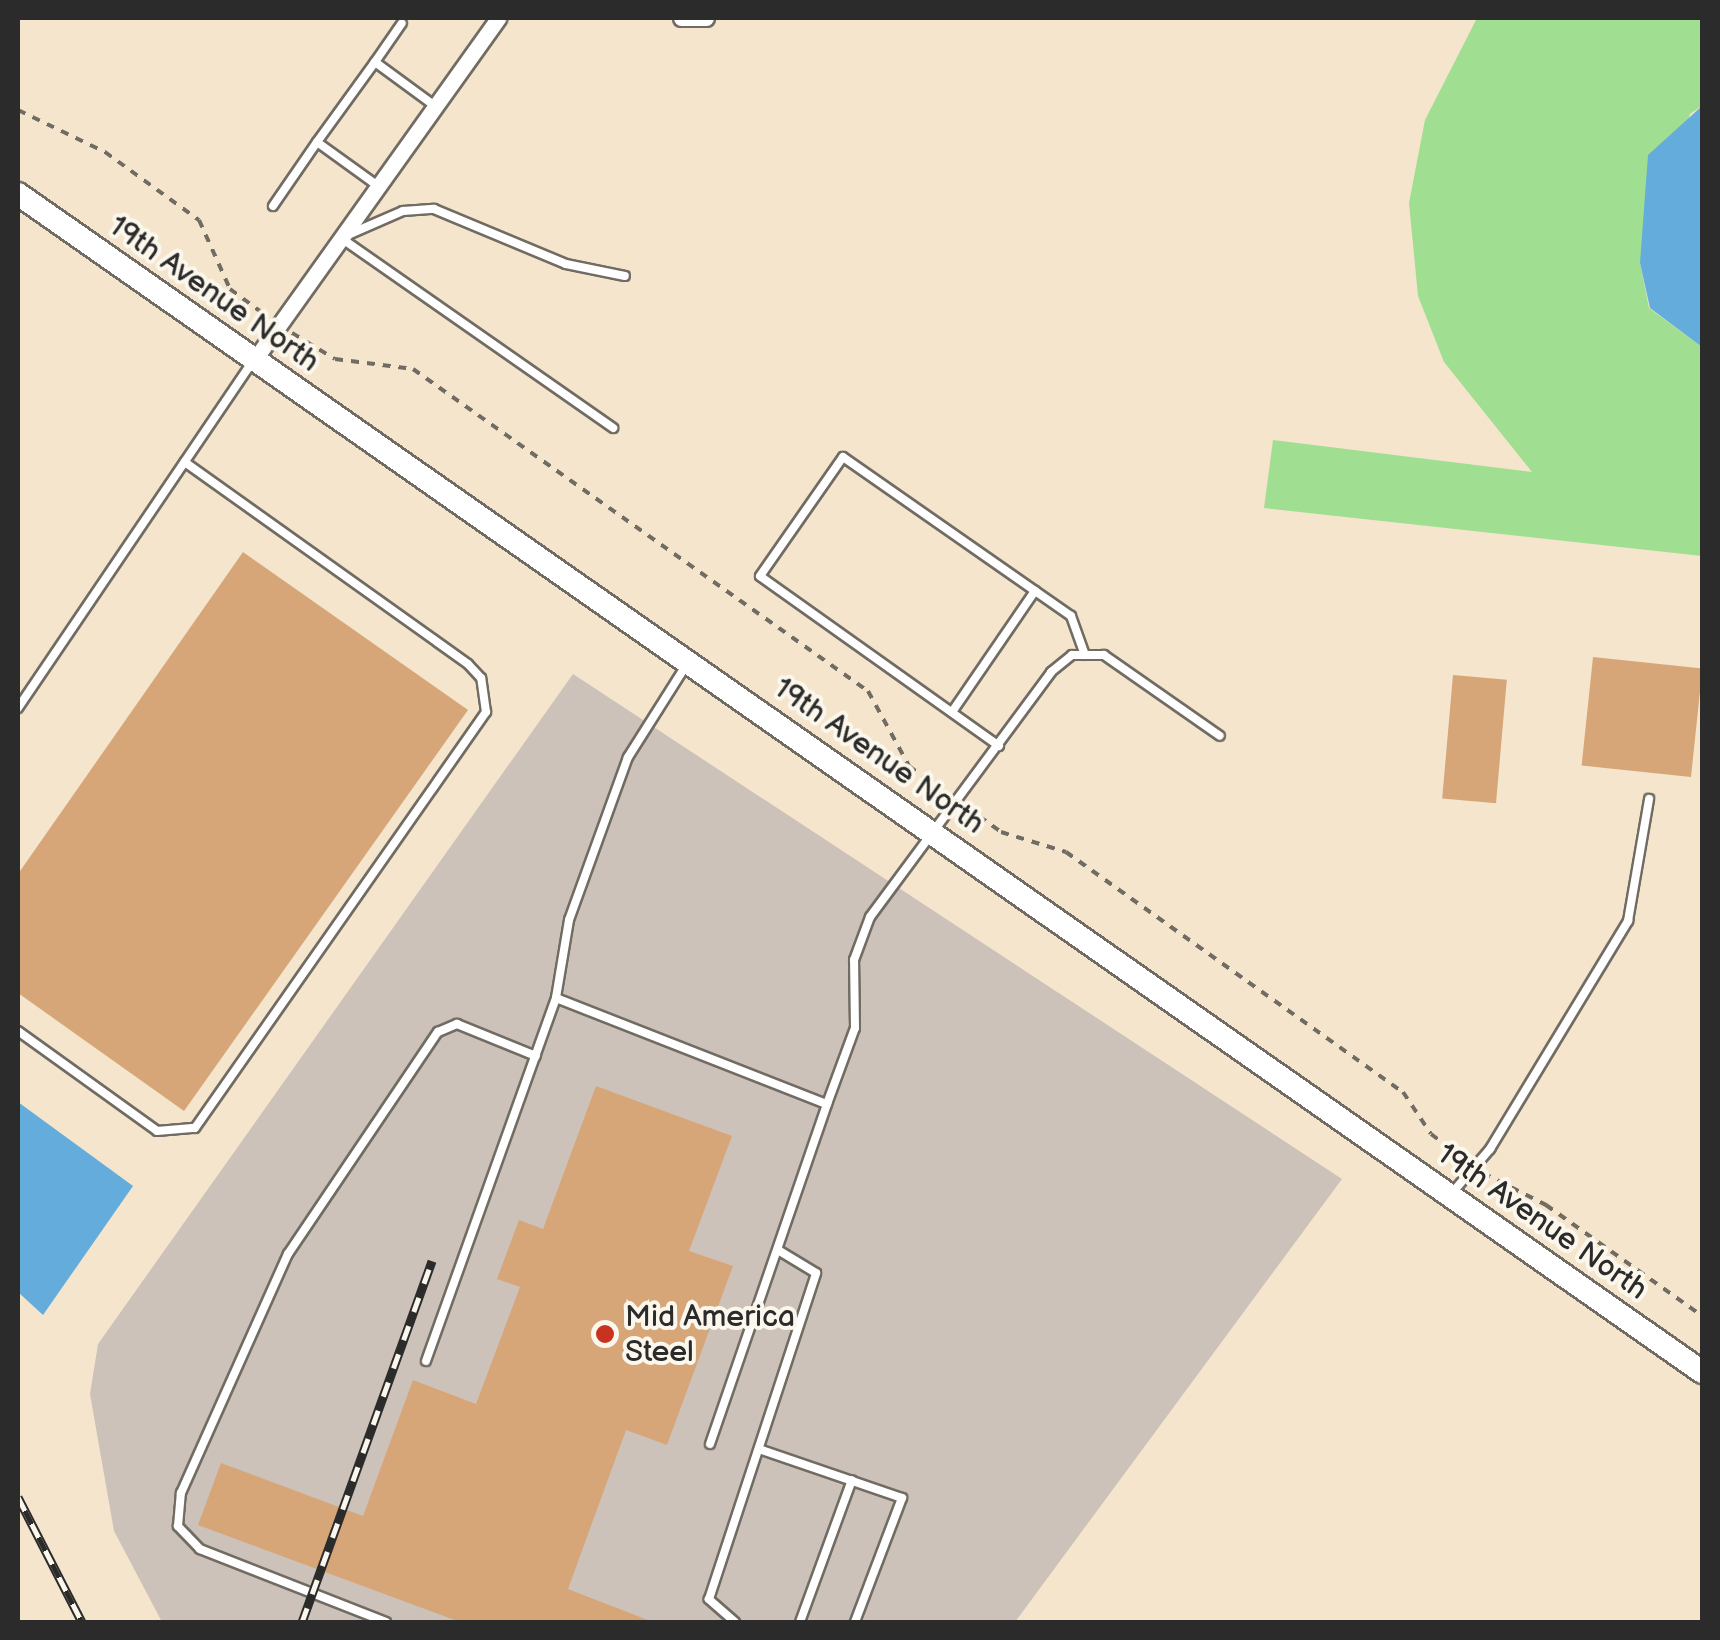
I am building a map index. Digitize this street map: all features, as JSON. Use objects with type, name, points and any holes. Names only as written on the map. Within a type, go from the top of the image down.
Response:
[{"type":"street","points":[[255,359],[498,18]]},
{"type":"street","points":[[682,18],[706,18]]},
{"type":"street","name":"19th Avenue North","points":[[18,194],[932,828],[1702,1372]]},
{"type":"lane","points":[[273,206],[402,24]]},
{"type":"lane","points":[[374,62],[435,106]]},
{"type":"lane","points":[[317,142],[378,186]]},
{"type":"lane","points":[[341,238],[403,210],[434,208],[566,264],[624,276]]},
{"type":"lane","points":[[341,238],[612,428]]},
{"type":"lane","points":[[18,708],[255,359]]},
{"type":"lane","points":[[999,746],[760,576],[843,457],[1071,616],[1085,656]]},
{"type":"lane","points":[[18,1031],[157,1130],[195,1128],[486,712],[481,678],[468,664],[185,462]]},
{"type":"lane","points":[[952,712],[1034,591]]},
{"type":"lane","points":[[710,1444],[856,1028],[860,937],[932,828],[958,800],[1051,672],[1085,656],[1104,656],[1220,736]]},
{"type":"lane","points":[[426,1362],[556,998],[570,920],[628,757],[689,660]]},
{"type":"lane","points":[[1451,1194],[1475,1167],[1628,921],[1649,799]]},
{"type":"lane","points":[[556,998],[827,1104]]},
{"type":"lane","points":[[386,1622],[200,1549],[178,1526],[181,1493],[288,1254],[438,1032],[457,1024],[536,1056]]},
{"type":"lane","points":[[735,1622],[709,1599],[816,1273],[778,1250]]},
{"type":"lane","points":[[759,1450],[902,1498],[855,1622]]},
{"type":"lane","points":[[800,1622],[852,1480]]},
{"type":"path","points":[[18,110],[105,152],[198,220],[230,289],[279,325],[334,359],[413,369],[868,691],[909,766],[1002,832],[1082,863],[1403,1092],[1431,1134],[1475,1167],[1546,1205],[1702,1316]]},
{"type":"shaded area","points":[[573,674],[1342,1179],[1015,1622],[162,1622],[114,1531],[90,1394],[98,1344]]},
{"type":"green space","points":[[1477,18],[1702,18],[1702,106],[1690,114],[1640,263],[1649,308],[1702,347],[1702,556],[1264,508],[1273,440],[1532,472],[1444,362],[1418,296],[1409,203],[1425,120]]},
{"type":"water","points":[[1702,106],[1702,347],[1650,308],[1640,263],[1648,155]]},
{"type":"water","points":[[18,1102],[133,1186],[43,1315],[18,1292]]},
{"type":"building","points":[[243,552],[468,710],[184,1111],[18,993],[18,874]]},
{"type":"building","points":[[1593,657],[1702,668],[1691,777],[1582,765]]},
{"type":"building","points":[[1453,675],[1507,680],[1496,803],[1442,799]]},
{"type":"building","name":"Mid America Steel","points":[[596,1086],[732,1136],[689,1251],[733,1266],[667,1445],[626,1430],[568,1589],[653,1622],[460,1622],[198,1525],[221,1463],[363,1516],[413,1380],[476,1404],[520,1287],[497,1279],[519,1220],[543,1229]]},
{"type":"railway","points":[[302,1622],[432,1261]]},
{"type":"railway","points":[[18,1497],[82,1622]]},
{"type":"place","name":"Mid America Steel","points":[[605,1334]]}]
